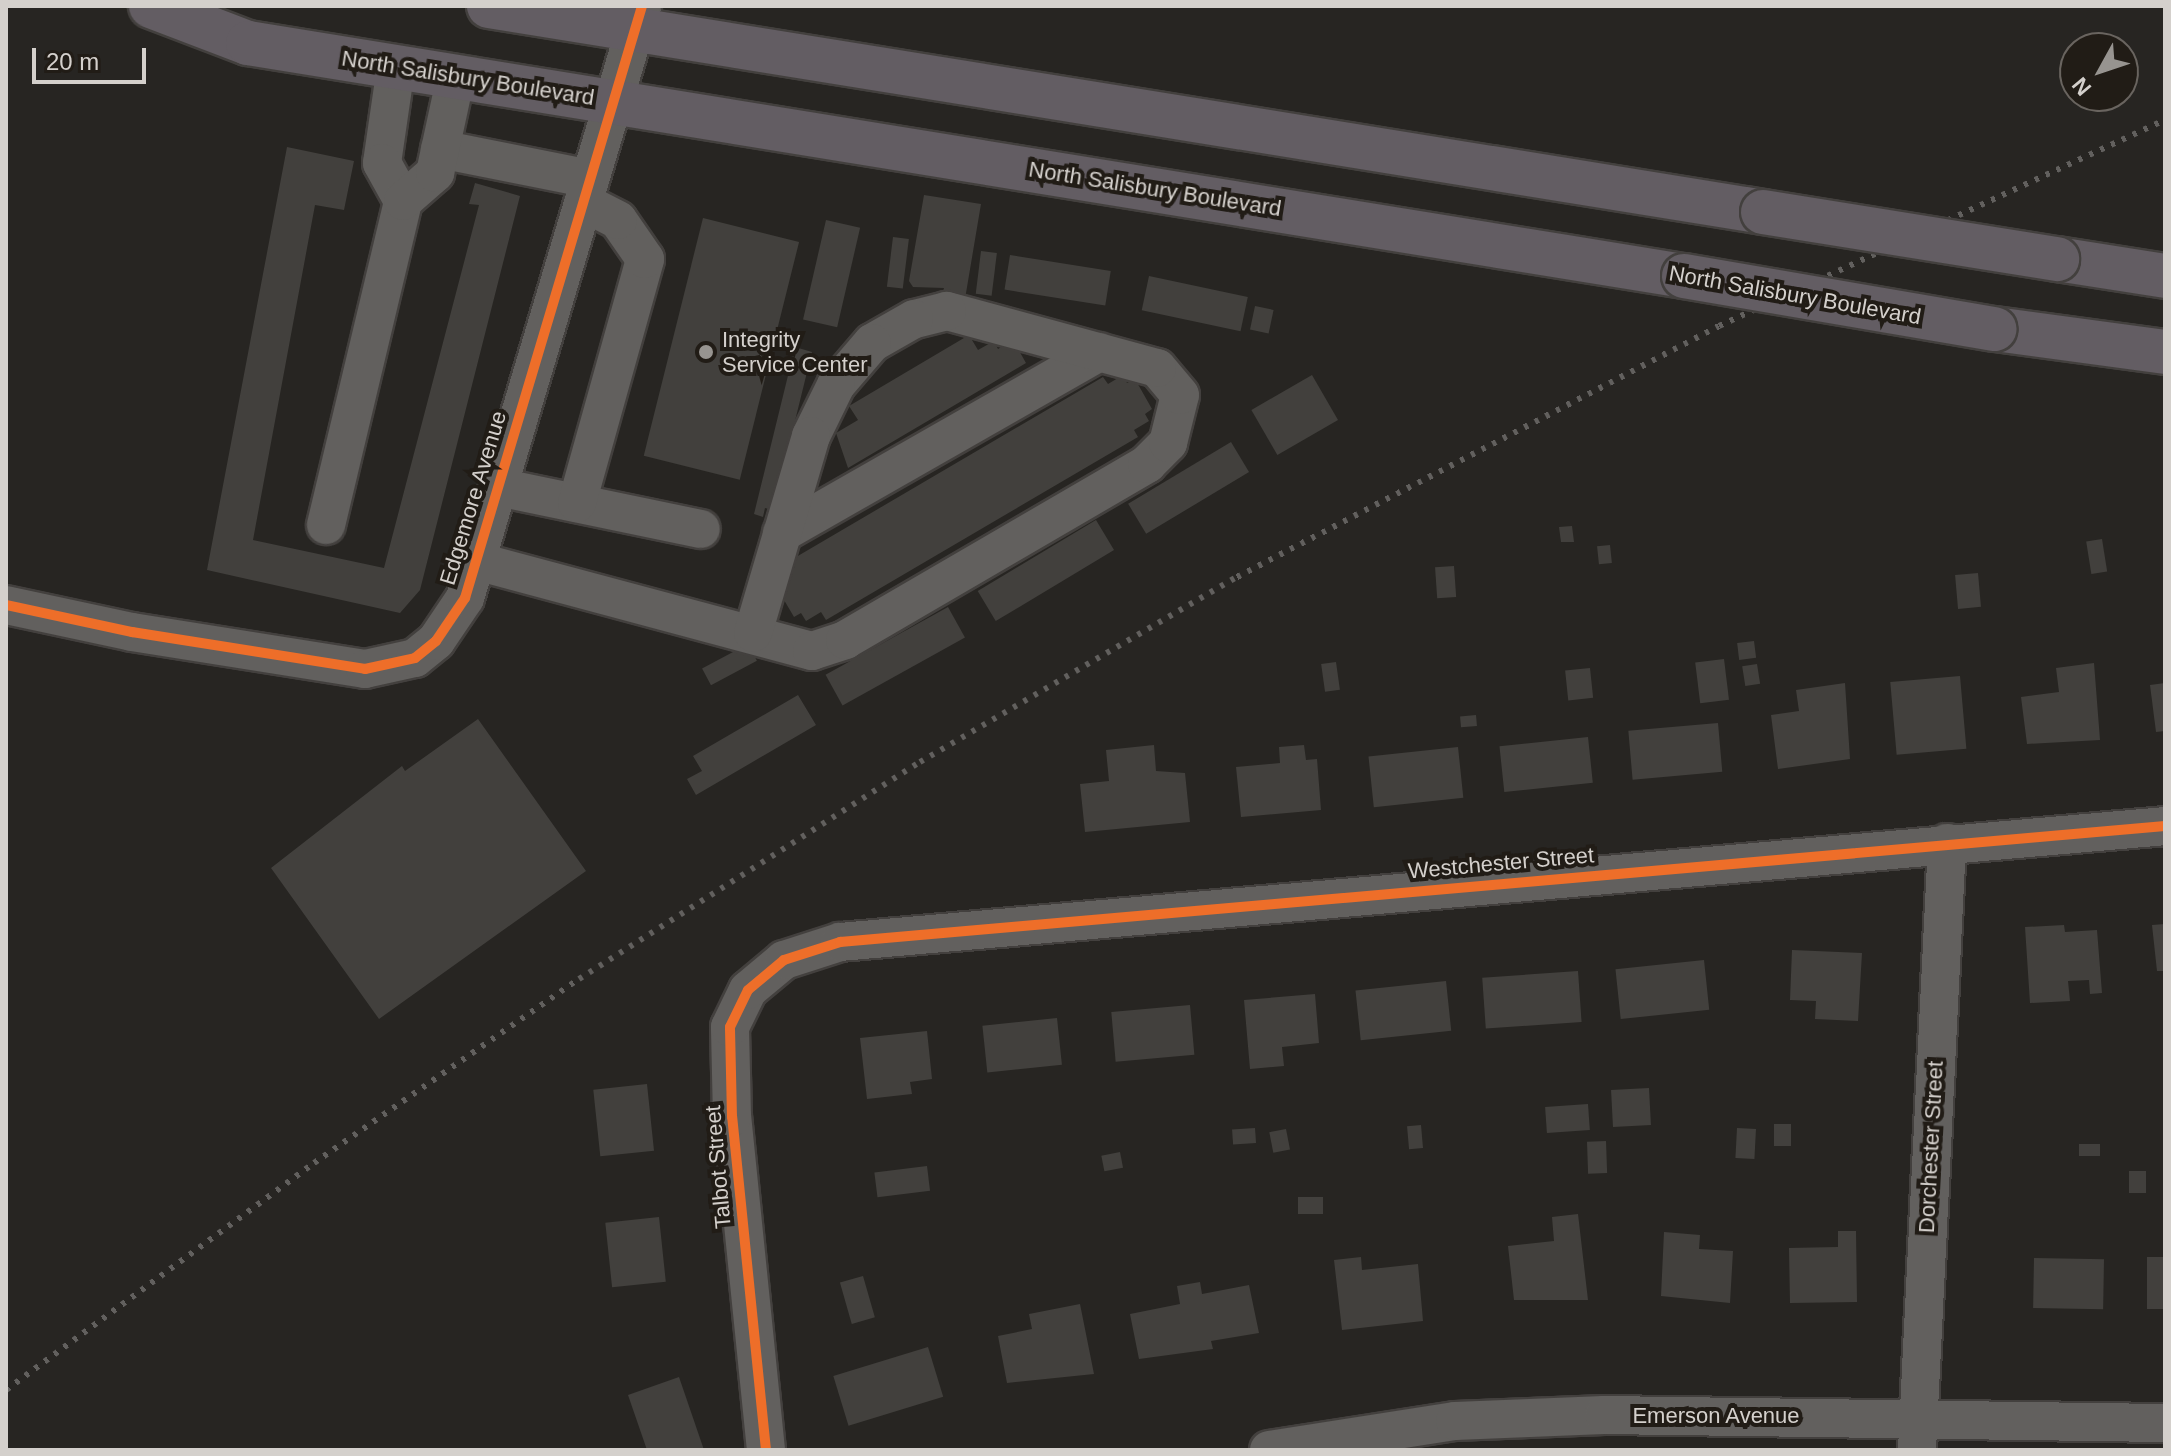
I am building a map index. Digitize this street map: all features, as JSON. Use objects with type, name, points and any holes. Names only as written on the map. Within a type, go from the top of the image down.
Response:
[{"type":"main road","name":"North Salisbury Boulevard","points":[[151,6],[248,43],[613,100],[1995,329],[2165,352]]},
{"type":"main road","points":[[489,6],[638,17],[1763,212],[2165,276]]},
{"type":"street","name":"Edgemore Avenue","points":[[6,605],[132,632],[365,669],[415,658],[436,641],[465,598],[638,17]]},
{"type":"street","points":[[396,67],[382,163],[403,201]]},
{"type":"street","points":[[326,525],[403,201],[435,173],[456,76]]},
{"type":"street","points":[[440,149],[586,190],[618,220],[645,259],[577,503]]},
{"type":"street","points":[[476,561],[812,651],[845,640],[1147,464],[1168,443],[1180,395],[1157,368],[947,311],[914,319],[872,343],[836,385],[811,436],[753,633]]},
{"type":"street","points":[[782,533],[1099,352]]},
{"type":"street","points":[[498,487],[701,529]]},
{"type":"street","name":"Westchester Street","points":[[840,942],[2165,826]]},
{"type":"street","name":"Dorchester Street","points":[[1917,1434],[1947,843]]},
{"type":"street","name":"Talbot Street","points":[[766,1450],[732,1117],[730,1027],[748,990],[784,960],[840,942]]},
{"type":"street","name":"Emerson Avenue","points":[[1269,1450],[1455,1421],[1604,1415],[1917,1434],[2165,1423]]},
{"type":"building","points":[[287,147],[354,161],[344,210],[315,205],[253,540],[384,568],[479,205],[469,204],[475,183],[520,196],[420,590],[400,613],[207,570]]},
{"type":"building","points":[[924,195],[981,204],[965,299],[942,295],[944,288],[913,287],[909,281]]},
{"type":"building","points":[[703,218],[799,242],[740,480],[644,456]]},
{"type":"building","points":[[826,220],[860,228],[837,327],[803,319]]},
{"type":"building","points":[[893,237],[909,239],[903,289],[887,287]]},
{"type":"building","points":[[981,251],[997,253],[992,296],[976,294]]},
{"type":"building","points":[[1010,255],[1111,271],[1105,306],[1005,290]]},
{"type":"building","points":[[1149,276],[1248,297],[1241,331],[1142,310]]},
{"type":"building","points":[[1255,306],[1274,310],[1269,333],[1250,329]]},
{"type":"building","points":[[969,335],[978,350],[994,341],[998,349],[1013,340],[1026,363],[848,468],[836,433],[858,420],[849,406]]},
{"type":"building","points":[[795,347],[812,352],[773,510],[765,508],[763,517],[754,514]]},
{"type":"building","points":[[1123,375],[1127,383],[1135,379],[1152,409],[1145,414],[1149,421],[1134,430],[1138,437],[826,620],[821,612],[806,621],[801,613],[794,617],[777,588],[779,576],[795,567],[791,560],[1103,377],[1108,384]]},
{"type":"building","points":[[1312,375],[1338,420],[1277,455],[1251,410]]},
{"type":"building","points":[[1231,442],[1249,472],[1146,534],[1128,504]]},
{"type":"building","points":[[1096,520],[1114,550],[996,621],[978,591]]},
{"type":"building","points":[[1572,526],[1574,542],[1561,542],[1559,527]]},
{"type":"building","points":[[2102,539],[2107,572],[2091,574],[2086,542]]},
{"type":"building","points":[[1610,545],[1612,563],[1599,564],[1597,546]]},
{"type":"building","points":[[1454,566],[1456,597],[1437,598],[1435,567]]},
{"type":"building","points":[[1978,573],[1981,607],[1958,609],[1955,575]]},
{"type":"building","points":[[948,607],[965,638],[843,705],[826,675]]},
{"type":"building","points":[[1754,641],[1756,658],[1739,660],[1737,643]]},
{"type":"building","points":[[748,644],[757,661],[711,685],[702,668]]},
{"type":"building","points":[[1724,659],[1729,700],[1700,703],[1695,663]]},
{"type":"building","points":[[1336,662],[1340,690],[1325,692],[1321,664]]},
{"type":"building","points":[[2094,663],[2100,740],[2027,744],[2021,697],[2059,692],[2056,668]]},
{"type":"building","points":[[1757,664],[1760,684],[1745,686],[1742,666]]},
{"type":"building","points":[[1590,668],[1593,698],[1568,700],[1565,671]]},
{"type":"building","points":[[1960,676],[1966,749],[1897,755],[1890,682]]},
{"type":"building","points":[[1845,683],[1850,759],[1778,769],[1771,715],[1799,711],[1796,690]]},
{"type":"building","points":[[2165,683],[2165,731],[2156,732],[2150,685]]},
{"type":"building","points":[[798,695],[816,725],[696,795],[687,779],[702,771],[693,756]]},
{"type":"building","points":[[1476,715],[1477,726],[1461,727],[1460,716]]},
{"type":"building","points":[[478,719],[586,871],[379,1019],[271,868],[402,766],[405,771]]},
{"type":"building","points":[[1718,723],[1722,772],[1633,780],[1628,731]]},
{"type":"building","points":[[1588,737],[1593,783],[1504,792],[1499,746]]},
{"type":"building","points":[[1154,745],[1156,771],[1185,773],[1190,822],[1085,832],[1080,784],[1109,781],[1106,750]]},
{"type":"building","points":[[1304,745],[1306,760],[1317,759],[1321,810],[1241,817],[1236,767],[1280,763],[1279,747]]},
{"type":"building","points":[[1458,747],[1463,798],[1374,807],[1368,756]]},
{"type":"building","points":[[2165,924],[2165,971],[2157,971],[2152,925]]},
{"type":"building","points":[[2064,925],[2065,932],[2097,930],[2102,993],[2090,994],[2089,980],[2068,981],[2070,1001],[2030,1003],[2025,927]]},
{"type":"building","points":[[1792,950],[1862,953],[1858,1021],[1815,1019],[1816,1001],[1790,1000]]},
{"type":"building","points":[[1704,960],[1709,1010],[1621,1019],[1615,969]]},
{"type":"building","points":[[1578,971],[1582,1022],[1486,1029],[1482,978]]},
{"type":"building","points":[[1446,981],[1451,1031],[1361,1040],[1355,991]]},
{"type":"building","points":[[1315,994],[1319,1043],[1282,1047],[1284,1066],[1250,1069],[1244,1000]]},
{"type":"building","points":[[1190,1005],[1194,1055],[1116,1062],[1111,1012]]},
{"type":"building","points":[[1057,1018],[1062,1065],[987,1073],[982,1026]]},
{"type":"building","points":[[927,1031],[932,1079],[910,1082],[912,1094],[867,1099],[860,1038]]},
{"type":"building","points":[[647,1084],[654,1151],[600,1156],[593,1090]]},
{"type":"building","points":[[1649,1088],[1651,1125],[1613,1127],[1611,1090]]},
{"type":"building","points":[[1588,1104],[1590,1130],[1547,1133],[1545,1107]]},
{"type":"building","points":[[1774,1124],[1791,1124],[1791,1146],[1774,1146]]},
{"type":"building","points":[[1421,1125],[1423,1148],[1409,1149],[1407,1126]]},
{"type":"building","points":[[1255,1128],[1256,1143],[1233,1145],[1232,1130]]},
{"type":"building","points":[[1737,1128],[1756,1129],[1754,1159],[1735,1158]]},
{"type":"building","points":[[1286,1129],[1290,1150],[1273,1153],[1269,1132]]},
{"type":"building","points":[[1606,1141],[1607,1173],[1588,1174],[1587,1142]]},
{"type":"building","points":[[2079,1144],[2100,1144],[2100,1156],[2079,1156]]},
{"type":"building","points":[[1120,1152],[1123,1168],[1104,1171],[1101,1156]]},
{"type":"building","points":[[927,1166],[930,1191],[877,1197],[874,1172]]},
{"type":"building","points":[[2129,1171],[2146,1171],[2146,1193],[2129,1193]]},
{"type":"building","points":[[1298,1197],[1323,1197],[1323,1214],[1298,1214]]},
{"type":"building","points":[[1578,1214],[1588,1300],[1514,1300],[1508,1246],[1554,1241],[1552,1217]]},
{"type":"building","points":[[659,1217],[666,1282],[612,1287],[605,1223]]},
{"type":"building","points":[[1838,1231],[1856,1231],[1857,1302],[1790,1303],[1789,1248],[1838,1247]]},
{"type":"building","points":[[1664,1232],[1700,1235],[1699,1249],[1733,1251],[1730,1303],[1661,1296]]},
{"type":"building","points":[[1361,1257],[1362,1270],[1418,1264],[1423,1321],[1342,1330],[1334,1260]]},
{"type":"building","points":[[2147,1257],[2165,1257],[2165,1309],[2147,1309]]},
{"type":"building","points":[[2034,1258],[2104,1259],[2103,1309],[2033,1308]]},
{"type":"building","points":[[863,1276],[875,1317],[852,1324],[840,1283]]},
{"type":"building","points":[[1200,1282],[1202,1294],[1249,1285],[1259,1333],[1211,1341],[1213,1349],[1139,1359],[1130,1314],[1180,1304],[1177,1286]]},
{"type":"building","points":[[1080,1304],[1094,1374],[1007,1383],[998,1336],[1032,1329],[1029,1314]]},
{"type":"building","points":[[928,1347],[943,1397],[849,1426],[833,1376]]},
{"type":"building","points":[[679,1377],[704,1450],[647,1450],[628,1395]]},
{"type":"railway","points":[[6,1390],[314,1163],[579,979],[920,762],[1237,577],[1719,326],[2165,120]]},
{"type":"cycle path","points":[[6,605],[132,632],[365,669],[415,658],[436,641],[465,598],[642,6]]},
{"type":"cycle path","points":[[766,1450],[732,1117],[730,1027],[748,990],[784,960],[840,942],[2165,826]]},
{"type":"place","name":"Integrity Service Center","points":[[706,352]]}]
